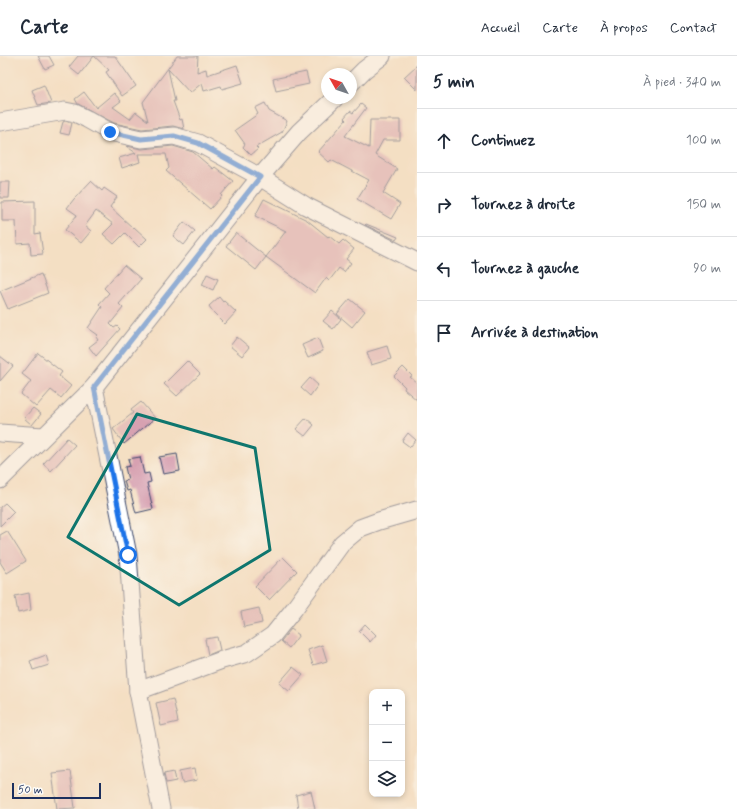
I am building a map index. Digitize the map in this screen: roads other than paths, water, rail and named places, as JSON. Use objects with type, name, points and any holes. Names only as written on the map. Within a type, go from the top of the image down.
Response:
[{"type":"street","points":[[357,76],[382,56]]},
{"type":"street","points":[[0,480],[94,387],[260,177],[300,132],[329,104]]},
{"type":"street","points":[[0,122],[65,111],[76,113],[87,118],[110,132],[141,139],[174,136],[198,143],[260,177],[306,206],[417,262]]},
{"type":"street","points":[[94,387],[128,555],[138,691],[160,809]]},
{"type":"street","points":[[0,433],[43,436]]},
{"type":"street","points":[[138,691],[222,660],[247,653],[273,635],[294,609],[342,543],[360,528],[417,510]]}]
